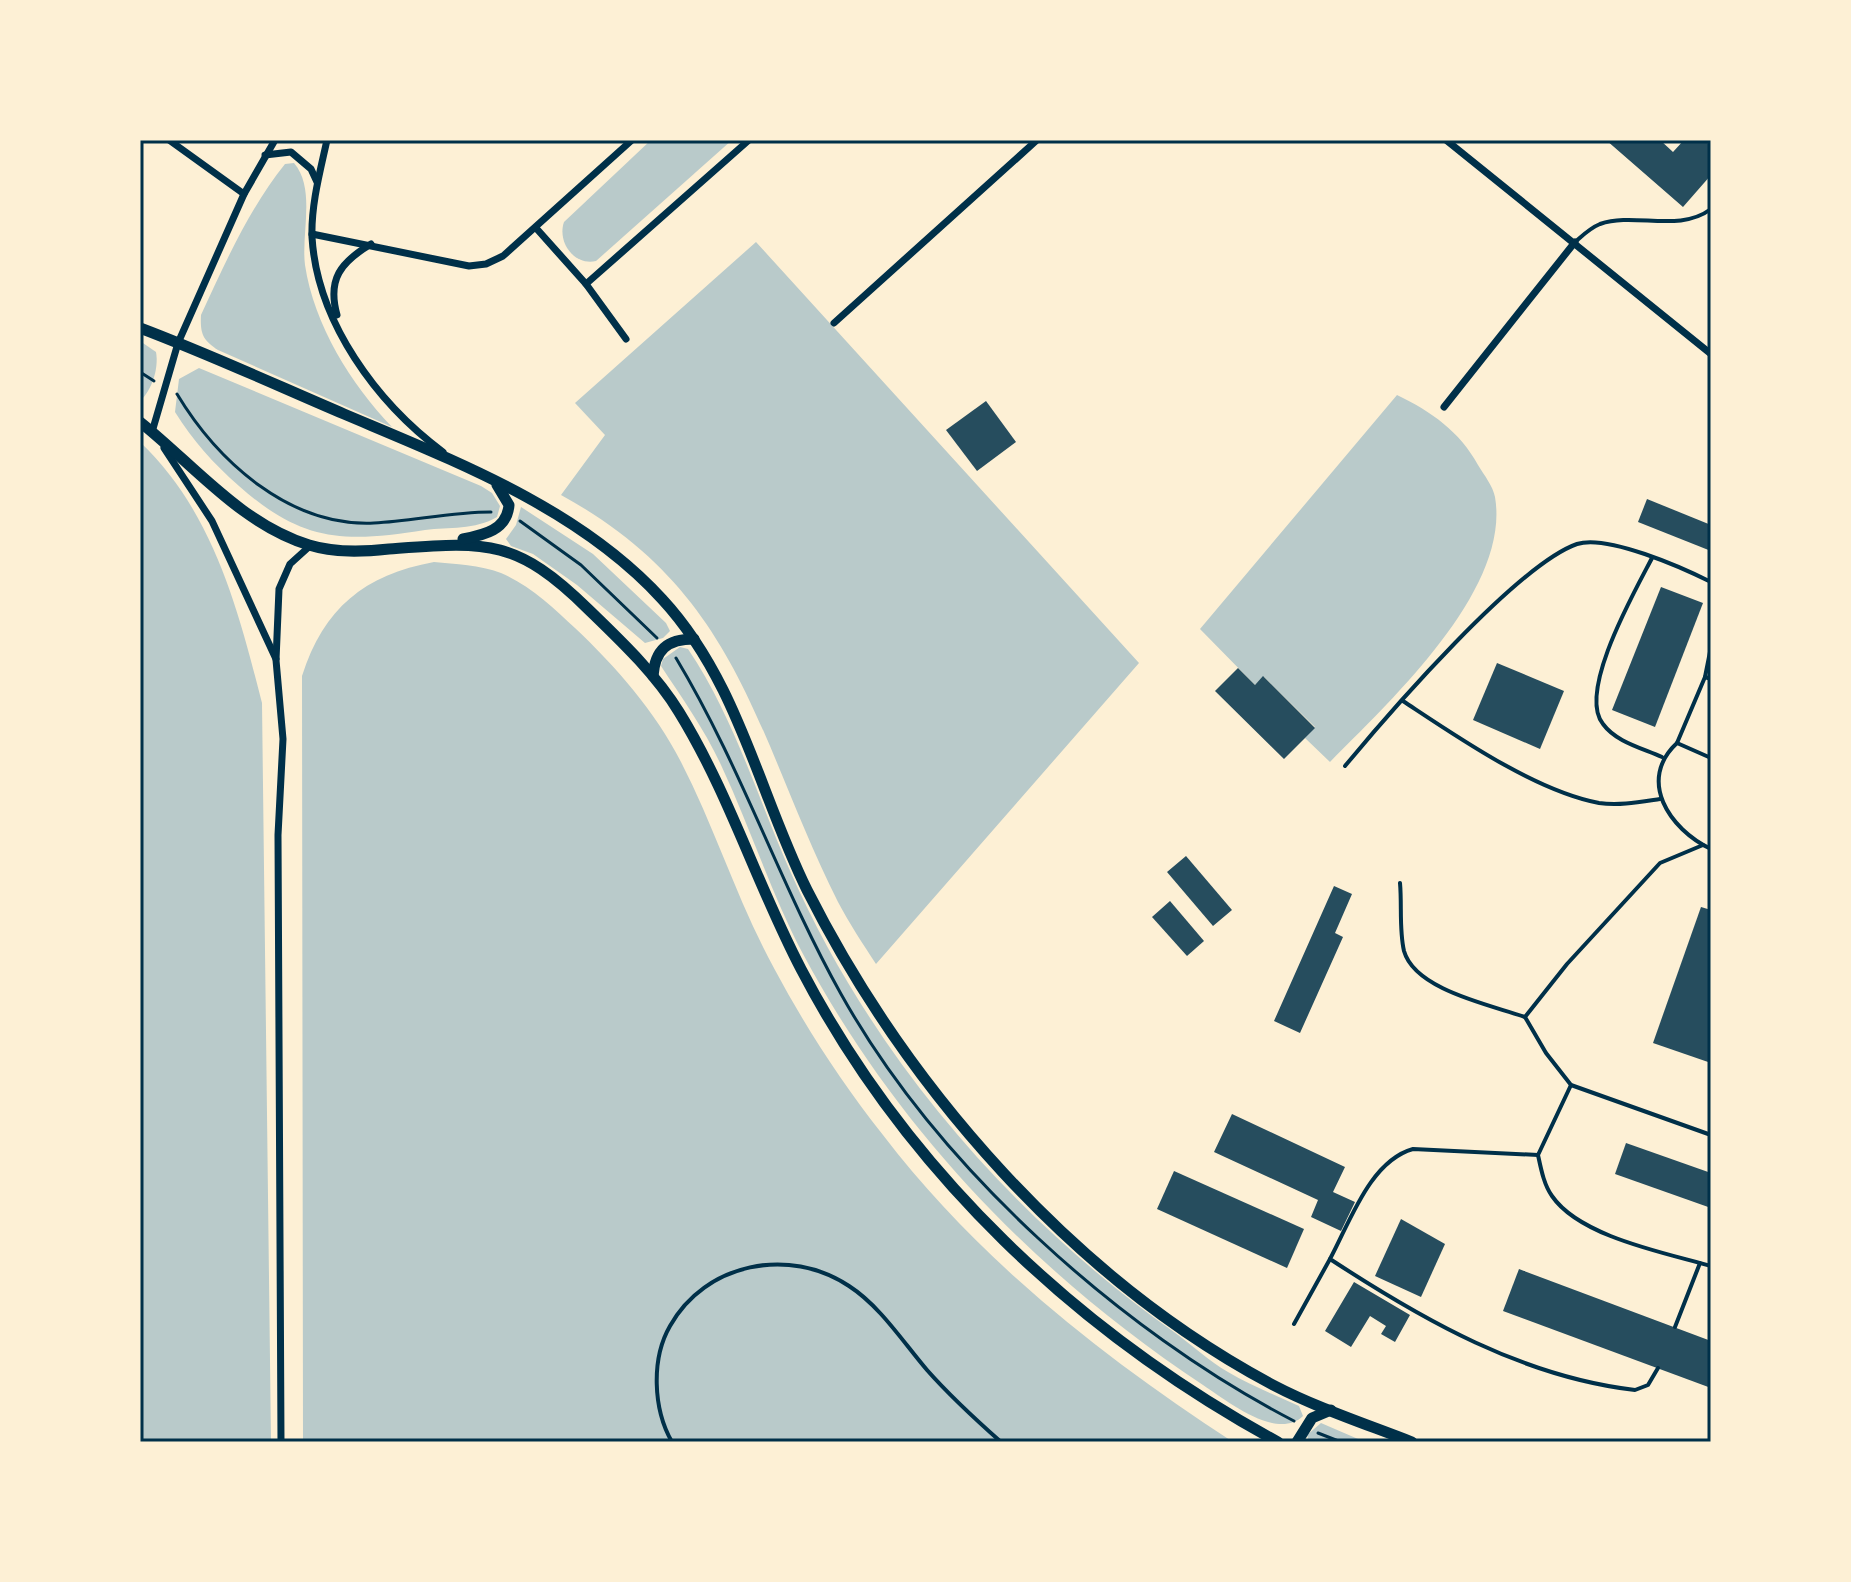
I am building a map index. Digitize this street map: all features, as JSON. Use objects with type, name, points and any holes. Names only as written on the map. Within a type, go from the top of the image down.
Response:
[{"type":"main road","points":[[143,328],[464,468],[601,543],[660,597],[694,639],[751,749],[805,886],[850,968],[905,1055],[967,1134],[1031,1200],[1126,1287],[1274,1385],[1412,1442]]},
{"type":"main road","points":[[140,422],[245,513],[274,533],[311,545],[359,551],[439,544],[486,545],[533,563],[584,606],[653,676],[678,711],[715,777],[782,932],[820,1003],[887,1103],[939,1170],[1019,1256],[1110,1334],[1161,1373],[1278,1442]]},
{"type":"main road","points":[[439,544],[486,534],[501,525],[509,505],[495,483]]},
{"type":"main road","points":[[653,676],[655,658],[665,645],[680,639],[694,639]]},
{"type":"main road","points":[[1297,1442],[1312,1418],[1331,1410]]},
{"type":"street","points":[[169,140],[244,194]]},
{"type":"street","points":[[275,140],[244,194],[178,343],[151,431],[206,511],[276,660]]},
{"type":"street","points":[[327,140],[312,234],[316,270],[343,336],[384,399],[413,430],[464,468]]},
{"type":"street","points":[[312,234],[469,266],[486,264],[503,256],[536,228],[632,140]]},
{"type":"street","points":[[586,284],[749,140]]},
{"type":"street","points":[[834,323],[1037,140]]},
{"type":"street","points":[[1446,140],[1711,354]]},
{"type":"street","points":[[265,155],[291,152],[311,169],[318,184]]},
{"type":"street","points":[[536,228],[586,284],[626,339]]},
{"type":"street","points":[[1444,407],[1575,242]]},
{"type":"street","points":[[343,336],[332,289],[337,270],[371,244]]},
{"type":"street","points":[[281,1442],[278,835],[283,739],[276,660],[281,578],[297,554],[311,545]]},
{"type":"lane","points":[[1575,242],[1604,222],[1668,222],[1703,215],[1711,209]]},
{"type":"lane","points":[[1345,766],[1480,621],[1546,562],[1579,544],[1600,544],[1652,558],[1711,582]]},
{"type":"lane","points":[[1652,558],[1627,606],[1595,698],[1597,715],[1604,726],[1620,739],[1662,757]]},
{"type":"lane","points":[[1711,647],[1705,677],[1677,743],[1662,757],[1658,777],[1660,799],[1677,822],[1711,849]]},
{"type":"lane","points":[[1705,677],[1711,679]]},
{"type":"lane","points":[[1403,701],[1466,742],[1571,794],[1618,804],[1660,799]]},
{"type":"lane","points":[[1677,743],[1711,758]]},
{"type":"lane","points":[[1525,1017],[1567,964],[1660,863],[1703,845]]},
{"type":"lane","points":[[1400,883],[1403,943],[1412,966],[1457,995],[1525,1017],[1546,1053],[1571,1085],[1711,1135]]},
{"type":"lane","points":[[1571,1085],[1538,1155],[1550,1194],[1571,1214],[1615,1238],[1711,1266]]},
{"type":"lane","points":[[1294,1324],[1384,1165],[1399,1153],[1413,1149],[1538,1155]]},
{"type":"lane","points":[[1330,1259],[1454,1333],[1544,1372],[1635,1390],[1648,1385],[1658,1368]]},
{"type":"lane","points":[[1675,1327],[1700,1263]]},
{"type":"lane","points":[[672,1442],[657,1387],[661,1343],[670,1325],[695,1293],[715,1279],[745,1267],[768,1264],[802,1268],[849,1286],[882,1316],[951,1397],[1001,1442]]},
{"type":"shaded area","points":[[651,140],[732,140],[596,261],[588,262],[574,256],[565,244],[564,222]]},
{"type":"shaded area","points":[[294,163],[304,185],[305,265],[317,310],[349,373],[392,427],[218,350],[204,336],[201,315],[238,237],[272,181],[285,164]]},
{"type":"shaded area","points":[[756,242],[1139,663],[876,964],[838,902],[736,673],[706,623],[669,577],[621,534],[561,495],[605,435],[575,403]]},
{"type":"shaded area","points":[[140,341],[156,352],[157,358],[151,385],[140,401]]},
{"type":"shaded area","points":[[199,368],[481,486],[492,493],[500,506],[497,517],[471,526],[347,537],[304,528],[283,518],[262,505],[221,469],[196,442],[175,412],[179,379]]},
{"type":"shaded area","points":[[1397,395],[1444,424],[1470,453],[1494,493],[1495,533],[1484,569],[1466,606],[1441,642],[1413,676],[1330,762],[1305,738],[1315,727],[1264,677],[1255,685],[1200,629]]},
{"type":"shaded area","points":[[140,442],[165,469],[204,530],[232,597],[262,703],[271,1442],[140,1442]]},
{"type":"shaded area","points":[[521,507],[593,554],[666,623],[670,631],[663,638],[645,643],[577,585],[533,554],[511,546],[506,539],[516,525]]},
{"type":"shaded area","points":[[434,562],[485,568],[521,583],[558,613],[620,674],[647,707],[681,762],[750,919],[787,992],[839,1075],[883,1135],[959,1223],[1044,1303],[1136,1376],[1233,1442],[303,1442],[302,676],[322,631],[350,598],[387,576]]},
{"type":"shaded area","points":[[680,647],[688,649],[719,703],[791,873],[824,941],[862,1006],[905,1069],[952,1128],[1003,1185],[1057,1238],[1114,1287],[1221,1368],[1299,1406],[1303,1416],[1292,1423],[1280,1424],[1252,1416],[1142,1342],[1028,1247],[927,1139],[840,1019],[803,954],[715,752],[661,666],[663,659]]},
{"type":"shaded area","points":[[1321,1423],[1365,1442],[1309,1442],[1307,1435]]},
{"type":"building","points":[[1606,140],[1660,140],[1673,152],[1684,140],[1704,140],[1711,146],[1711,175],[1683,207]]},
{"type":"building","points":[[986,401],[1016,442],[977,471],[946,430]]},
{"type":"building","points":[[1647,499],[1711,525],[1711,551],[1638,522]]},
{"type":"building","points":[[1661,587],[1703,603],[1655,727],[1612,710]]},
{"type":"building","points":[[1497,663],[1564,691],[1540,749],[1473,720]]},
{"type":"building","points":[[1238,668],[1255,685],[1263,676],[1315,728],[1284,759],[1215,691]]},
{"type":"building","points":[[1186,856],[1232,910],[1213,926],[1167,872]]},
{"type":"building","points":[[1334,886],[1352,894],[1335,933],[1343,937],[1300,1033],[1274,1021]]},
{"type":"building","points":[[1170,901],[1204,941],[1187,956],[1152,917]]},
{"type":"building","points":[[1701,907],[1711,910],[1711,1063],[1653,1043]]},
{"type":"building","points":[[1232,1114],[1345,1167],[1333,1192],[1355,1202],[1341,1231],[1311,1217],[1318,1200],[1214,1152]]},
{"type":"building","points":[[1626,1143],[1711,1173],[1711,1208],[1615,1174]]},
{"type":"building","points":[[1174,1171],[1304,1229],[1287,1268],[1157,1209]]},
{"type":"building","points":[[1401,1219],[1445,1244],[1421,1297],[1375,1276]]},
{"type":"building","points":[[1519,1269],[1711,1341],[1711,1388],[1503,1311]]},
{"type":"building","points":[[1354,1282],[1410,1315],[1395,1342],[1381,1334],[1386,1326],[1370,1316],[1351,1347],[1325,1331]]}]
